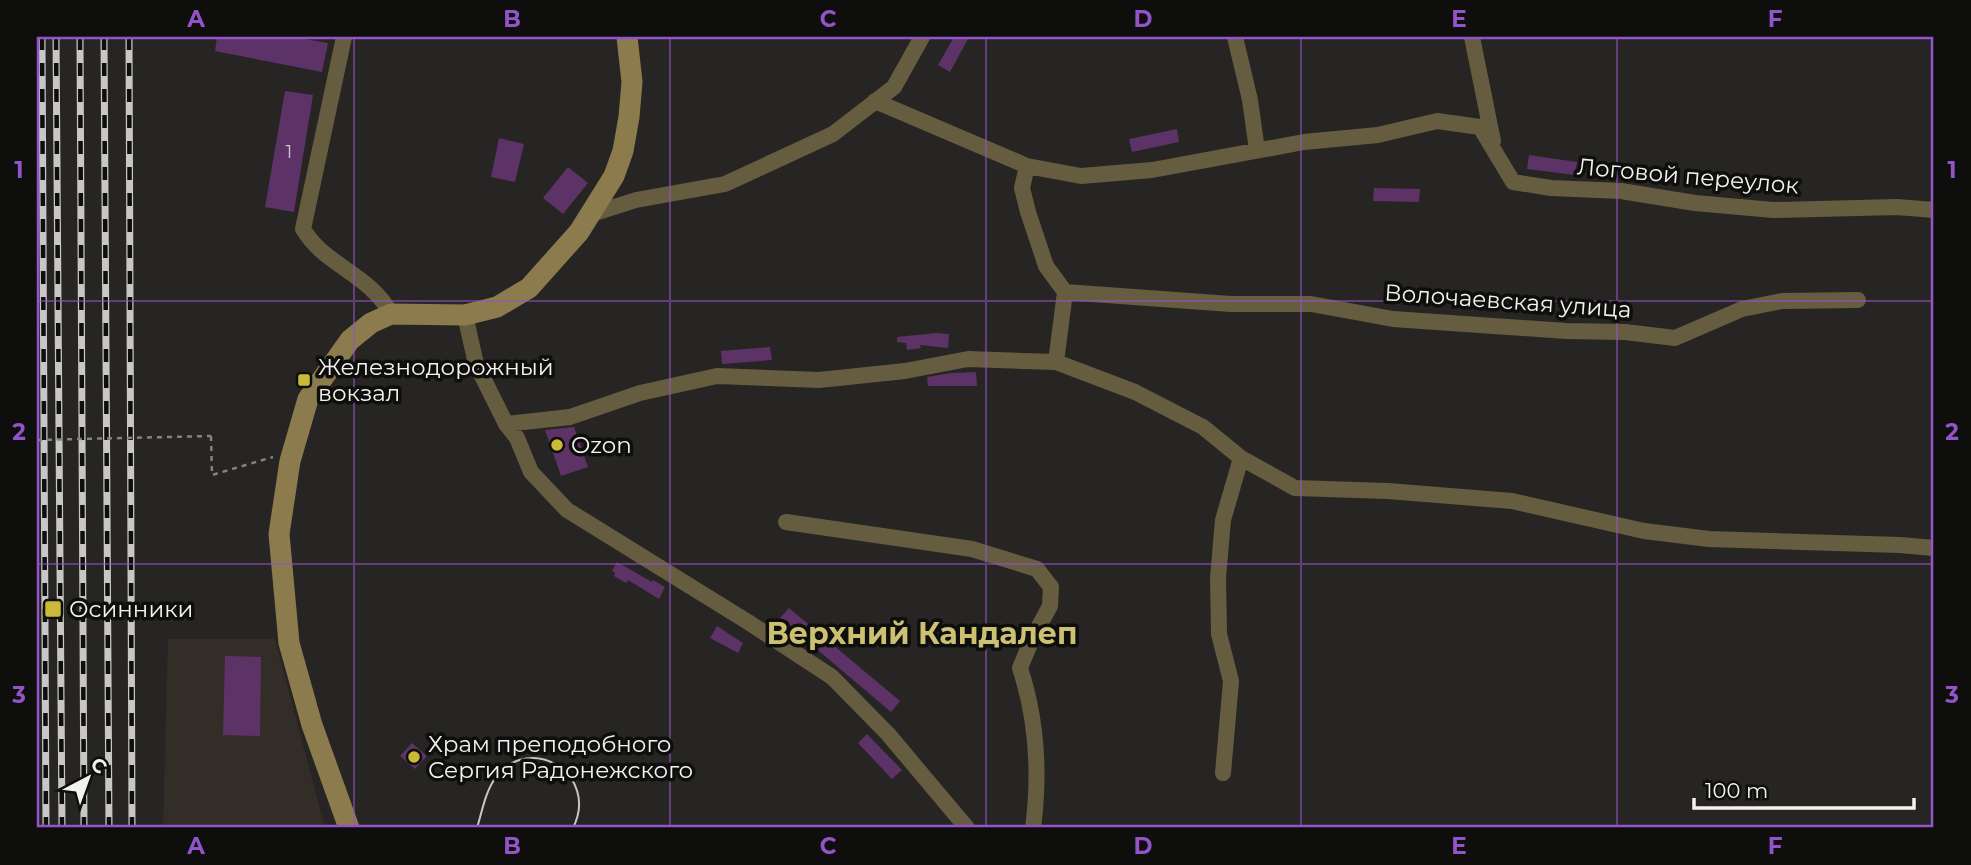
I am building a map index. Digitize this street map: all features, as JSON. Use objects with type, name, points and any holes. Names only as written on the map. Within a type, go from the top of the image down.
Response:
[{"type":"street","points":[[344,37],[303,229],[312,244],[369,284],[384,300],[391,314]]},
{"type":"street","points":[[349,828],[312,725],[289,643],[279,534],[293,450],[308,399],[350,340],[371,323],[391,314],[465,315],[497,307],[529,288],[579,232],[614,176],[623,151],[632,82],[627,37]]},
{"type":"street","points":[[592,214],[636,200],[726,184],[833,134],[894,87],[922,37]]},
{"type":"street","points":[[1235,37],[1250,100],[1257,150]]},
{"type":"street","name":"Логовой переулок","points":[[1472,37],[1495,154]]},
{"type":"street","name":"Логовой переулок","points":[[876,101],[1027,166],[1080,176],[1152,170],[1304,142],[1378,135],[1437,121],[1480,127],[1513,183],[1551,188],[1621,191],[1695,204],[1773,210],[1897,207],[1934,209]]},
{"type":"street","points":[[1027,166],[1022,188],[1028,212],[1046,266],[1065,292],[1056,362]]},
{"type":"street","name":"Волочаевская улица","points":[[1065,292],[1231,303],[1311,304],[1393,319],[1552,330],[1625,331],[1675,338],[1742,309],[1782,302],[1858,300]]},
{"type":"street","points":[[465,315],[476,364],[506,424],[517,438],[530,472],[567,510],[832,677],[888,734],[967,828]]},
{"type":"street","points":[[506,424],[570,417],[640,393],[717,376],[819,380],[905,371],[968,359],[1056,362],[1135,391],[1203,427],[1241,458],[1295,488],[1512,501],[1644,531],[1709,539],[1934,548]]},
{"type":"street","points":[[1223,773],[1231,681],[1219,634],[1218,578],[1223,520],[1241,458]]},
{"type":"street","points":[[786,522],[972,549],[1037,569],[1051,587],[1050,606],[1020,668],[1030,701],[1035,743],[1038,795],[1033,828]]},
{"type":"path","points":[[37,440],[211,436],[212,475],[293,450]]},
{"type":"shaded area","points":[[168,639],[275,639],[325,828],[163,828]]},
{"type":"building","points":[[217,37],[293,37],[328,43],[322,72],[215,51]]},
{"type":"building","points":[[954,37],[969,37],[950,72],[938,65]]},
{"type":"building","points":[[285,91],[313,95],[294,212],[265,207]]},
{"type":"building","points":[[1177,129],[1179,142],[1132,152],[1129,139]]},
{"type":"building","points":[[499,138],[524,144],[515,182],[491,177]]},
{"type":"building","points":[[1529,155],[1577,162],[1575,175],[1527,169]]},
{"type":"building","points":[[568,167],[588,183],[563,214],[543,198]]},
{"type":"building","points":[[1374,188],[1420,189],[1419,202],[1373,201]]},
{"type":"building","points":[[949,334],[948,348],[920,345],[921,348],[907,350],[906,343],[897,342],[897,337]]},
{"type":"building","points":[[770,347],[772,360],[722,364],[721,351]]},
{"type":"building","points":[[976,372],[977,386],[928,386],[927,377]]},
{"type":"building","points":[[574,427],[588,467],[561,476],[545,430]]},
{"type":"building","points":[[617,562],[665,587],[659,599],[628,580],[626,583],[614,576],[612,571]]},
{"type":"building","points":[[789,608],[900,701],[891,712],[780,618]]},
{"type":"building","points":[[717,626],[743,643],[738,653],[710,638]]},
{"type":"building","points":[[225,656],[261,657],[260,736],[223,735]]},
{"type":"building","points":[[867,734],[902,770],[892,779],[858,743]]},
{"type":"building","points":[[412,743],[427,756],[415,769],[400,756]]},
{"type":"tram line","points":[[477,828],[486,796],[496,777],[510,764],[526,758],[542,759],[557,765],[569,776],[577,791],[579,808],[573,828]]},
{"type":"railway","points":[[42,37],[46,828]]},
{"type":"railway","points":[[56,37],[62,828]]},
{"type":"railway","points":[[80,37],[84,828]]},
{"type":"railway","points":[[104,37],[109,828]]},
{"type":"railway","points":[[129,37],[132,828]]},
{"type":"place","name":"Железнодорожный вокзал","points":[[304,380]]},
{"type":"place","name":"Ozon","points":[[557,445]]},
{"type":"place","name":"Осинники","points":[[53,609]]},
{"type":"place","name":"Храм преподобного Сергия Радонежского","points":[[414,757]]},
{"type":"district","name":"Верхний Кандалеп","points":[[922,633]]}]
